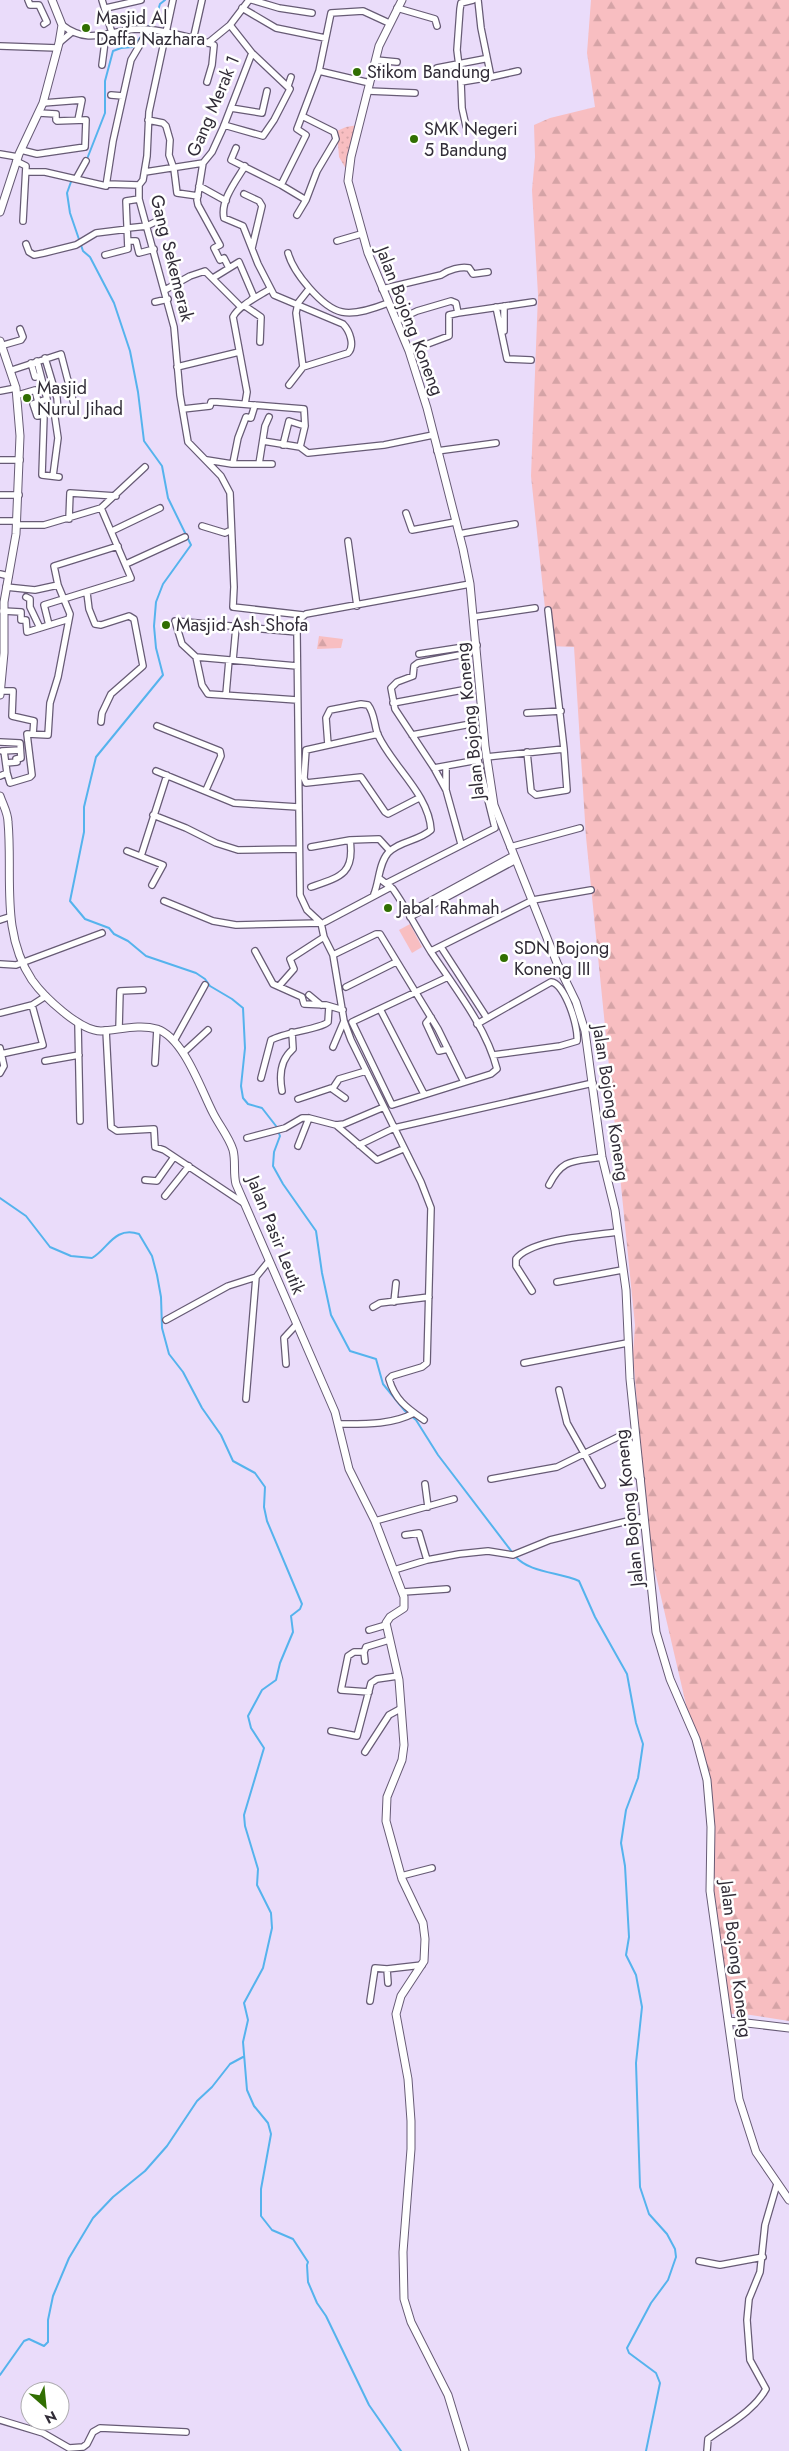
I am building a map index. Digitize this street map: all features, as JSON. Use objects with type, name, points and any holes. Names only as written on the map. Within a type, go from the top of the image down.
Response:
[{"type":"street","points":[[28,0],[30,5],[39,5],[42,9],[47,22],[44,24]]},
{"type":"street","points":[[0,212],[18,156],[43,103],[59,45],[62,25],[52,0]]},
{"type":"street","points":[[102,0],[106,8],[109,34],[102,65]]},
{"type":"street","points":[[106,8],[141,0]]},
{"type":"street","name":"Gang Sekemerak","points":[[173,0],[148,120],[145,172],[142,184],[139,185],[139,199],[168,299],[177,341],[178,367],[188,442],[195,452],[222,476],[231,498],[234,588],[232,607],[303,615]]},
{"type":"street","points":[[193,40],[202,0]]},
{"type":"street","points":[[208,43],[230,25],[250,0],[279,8],[312,13]]},
{"type":"street","name":"Jalan Bojong Koneng","points":[[402,0],[383,36],[348,176],[361,234],[409,351],[434,435],[459,534],[470,584],[486,757],[494,805],[557,963],[582,1018],[593,1083],[602,1156],[618,1232],[626,1290],[627,1343],[656,1632],[670,1679],[696,1739],[707,1780],[711,1827],[710,1892],[730,2021],[736,2084],[745,2122],[756,2152],[789,2200]]},
{"type":"street","points":[[466,126],[462,108],[457,50],[458,2],[473,0]]},
{"type":"street","points":[[478,0],[481,28],[491,78]]},
{"type":"street","points":[[242,8],[276,28],[325,38]]},
{"type":"street","points":[[398,8],[435,19],[437,26]]},
{"type":"street","points":[[281,185],[306,135],[297,129],[320,71],[331,13],[361,11],[389,23]]},
{"type":"street","points":[[62,25],[72,32],[88,37],[145,30],[208,43],[215,46],[207,82]]},
{"type":"street","points":[[230,25],[252,53],[288,86]]},
{"type":"street","points":[[107,184],[132,56],[145,30]]},
{"type":"street","points":[[0,46],[59,45],[72,32]]},
{"type":"street","name":"Gang Merak 1","points":[[198,198],[203,164],[212,152],[224,125],[252,53]]},
{"type":"street","points":[[437,68],[484,59]]},
{"type":"street","points":[[376,60],[398,62]]},
{"type":"street","points":[[320,71],[370,83]]},
{"type":"street","points":[[461,82],[491,78],[518,71]]},
{"type":"street","points":[[224,125],[263,136],[288,93],[291,77]]},
{"type":"street","points":[[231,108],[262,113],[267,91]]},
{"type":"street","points":[[368,91],[416,93]]},
{"type":"street","points":[[112,95],[123,96]]},
{"type":"street","points":[[43,103],[82,100],[78,120]]},
{"type":"street","points":[[0,154],[18,156],[84,148],[86,121],[58,121],[56,120],[56,114],[39,113]]},
{"type":"street","points":[[297,215],[306,200],[317,171],[334,144],[336,135],[302,116]]},
{"type":"street","points":[[148,120],[163,123],[166,126],[170,140],[169,155],[174,169],[177,193],[198,198],[198,205],[220,245],[214,248],[218,258],[220,260],[224,258],[229,268]]},
{"type":"street","points":[[236,148],[231,160],[306,200]]},
{"type":"street","points":[[18,156],[24,164],[26,172],[23,221]]},
{"type":"street","points":[[74,178],[86,161]]},
{"type":"street","points":[[145,172],[203,164]]},
{"type":"street","points":[[244,166],[226,200],[224,218],[243,226],[270,289],[277,297],[298,303],[343,324],[350,334],[350,352],[303,367],[289,385]]},
{"type":"street","points":[[26,172],[45,172],[104,187],[107,184],[139,185]]},
{"type":"street","points":[[199,186],[226,200]]},
{"type":"street","points":[[244,194],[259,201],[262,206],[252,248]]},
{"type":"street","points":[[105,254],[128,249],[126,201],[139,199]]},
{"type":"street","points":[[26,244],[29,252],[34,255],[79,242],[96,233],[147,226],[155,222]]},
{"type":"street","points":[[337,240],[361,234]]},
{"type":"street","points":[[128,241],[135,241],[139,253],[154,249]]},
{"type":"street","points":[[288,253],[295,272],[309,289],[341,312],[365,310],[380,306],[387,301]]},
{"type":"street","points":[[213,278],[239,262],[254,297],[234,315],[233,320],[247,392],[245,404]]},
{"type":"street","points":[[382,289],[441,275],[465,267],[474,275],[488,272]]},
{"type":"street","points":[[165,290],[202,271],[213,278],[244,306],[261,316],[260,342]]},
{"type":"street","points":[[244,306],[270,289]]},
{"type":"street","points":[[303,367],[296,313],[298,303],[309,289]]},
{"type":"street","points":[[154,302],[168,299]]},
{"type":"street","points":[[365,310],[387,301]]},
{"type":"street","points":[[396,319],[454,301],[458,313]]},
{"type":"street","points":[[409,351],[448,336],[449,315],[533,302]]},
{"type":"street","points":[[504,306],[504,343]]},
{"type":"street","points":[[496,307],[506,360],[531,360]]},
{"type":"street","points":[[20,328],[23,337],[21,340],[1,344],[12,370],[17,392],[20,460],[17,523],[3,611],[1,690],[13,690],[12,716],[34,721],[33,734]]},
{"type":"street","points":[[178,367],[239,352]]},
{"type":"street","points":[[12,370],[46,358],[61,354],[71,388],[74,410],[56,411],[44,411],[42,475],[56,476],[58,438],[56,411],[57,398],[46,358]]},
{"type":"street","points":[[34,362],[35,377],[39,376],[47,399],[33,404],[37,416],[44,415]]},
{"type":"street","points":[[0,391],[35,390],[38,402]]},
{"type":"street","points":[[183,409],[210,406],[211,402],[304,409],[305,426],[300,447]]},
{"type":"street","points":[[233,463],[241,428],[246,417],[251,418],[255,405]]},
{"type":"street","points":[[259,464],[269,417]]},
{"type":"street","points":[[284,445],[288,421],[305,426]]},
{"type":"street","points":[[263,441],[300,447],[308,453],[384,445],[434,435]]},
{"type":"street","points":[[437,451],[496,443]]},
{"type":"street","points":[[205,459],[219,463],[272,464]]},
{"type":"street","points":[[0,460],[20,460]]},
{"type":"street","points":[[0,521],[44,525],[101,508],[145,467]]},
{"type":"street","points":[[69,519],[70,493],[116,496]]},
{"type":"street","points":[[0,495],[19,495]]},
{"type":"street","points":[[49,625],[44,605],[130,579],[126,564],[101,508]]},
{"type":"street","points":[[112,531],[160,508]]},
{"type":"street","points":[[406,514],[412,530],[455,522]]},
{"type":"street","points":[[459,534],[515,524]]},
{"type":"street","points":[[202,526],[225,533],[231,530]]},
{"type":"street","points":[[126,564],[185,537]]},
{"type":"street","points":[[348,541],[357,606]]},
{"type":"street","points":[[20,750],[2,751],[10,783],[32,775],[27,734],[48,735],[50,702],[58,677],[70,611],[58,585],[54,566],[118,546]]},
{"type":"street","points":[[0,574],[9,576]]},
{"type":"street","points":[[424,1420],[402,1404],[396,1396],[390,1379],[392,1376],[426,1365],[431,1208],[421,1182],[403,1149],[344,1021],[333,955],[324,937],[323,922],[307,910],[300,895],[296,632],[303,615],[470,584]]},
{"type":"street","points":[[6,587],[35,590],[58,585]]},
{"type":"street","points":[[86,593],[89,609],[95,624],[101,625],[129,616],[134,619],[143,666],[111,694],[102,713],[101,722]]},
{"type":"street","points":[[26,597],[30,599],[30,607],[40,628]]},
{"type":"street","points":[[474,616],[535,608]]},
{"type":"street","points":[[527,752],[531,790],[536,795],[567,790],[561,712],[548,610]]},
{"type":"street","points":[[3,611],[20,612],[21,620],[26,620],[28,632],[69,619]]},
{"type":"street","points":[[296,632],[175,621],[182,644],[196,656],[297,666]]},
{"type":"street","points":[[226,694],[236,627]]},
{"type":"street","points":[[419,654],[477,645]]},
{"type":"street","points":[[446,790],[434,768],[398,715],[394,703],[393,684],[411,678],[418,663],[470,653]]},
{"type":"street","points":[[196,656],[202,685],[208,694],[297,700]]},
{"type":"street","points":[[394,703],[468,689]]},
{"type":"street","points":[[328,745],[326,718],[330,710],[361,704],[368,705],[372,711],[378,734],[420,798],[430,830],[390,851],[383,862],[380,879],[374,894]]},
{"type":"street","points":[[527,713],[561,712]]},
{"type":"street","points":[[412,735],[476,723]]},
{"type":"street","points":[[157,726],[220,750],[221,756],[206,790]]},
{"type":"street","points":[[378,734],[306,750],[304,778],[308,784],[361,777],[384,812],[388,814],[420,798]]},
{"type":"street","points":[[0,742],[20,743],[21,758],[16,759],[17,762],[6,763]]},
{"type":"street","points":[[486,757],[564,749]]},
{"type":"street","points":[[164,901],[213,921],[236,925],[323,922],[461,844],[495,828],[478,760],[434,768]]},
{"type":"street","points":[[446,766],[446,790],[461,844]]},
{"type":"street","points":[[156,770],[234,803],[298,807]]},
{"type":"street","points":[[0,776],[7,773]]},
{"type":"street","points":[[140,856],[167,775]]},
{"type":"street","points":[[1,800],[8,820],[9,917],[14,941],[22,962],[33,982],[78,1024],[93,1030],[119,1028],[157,1029],[155,1063]]},
{"type":"street","points":[[153,815],[186,828],[216,843],[238,850],[298,849]]},
{"type":"street","points":[[510,846],[580,828]]},
{"type":"street","points":[[311,847],[350,840],[379,839],[390,851]]},
{"type":"street","points":[[311,887],[327,882],[348,868],[352,856],[350,840]]},
{"type":"street","points":[[127,851],[163,865],[152,885]]},
{"type":"street","points":[[409,915],[515,857]]},
{"type":"street","points":[[380,879],[389,885],[409,915],[431,951],[448,977],[477,1024],[493,1056],[497,1070],[496,1072],[392,1105],[352,1022],[448,977]]},
{"type":"street","points":[[431,951],[532,900],[591,890]]},
{"type":"street","points":[[0,920],[9,917]]},
{"type":"street","points":[[0,964],[11,966],[102,933]]},
{"type":"street","points":[[333,955],[379,934],[431,1018],[464,1082]]},
{"type":"street","points":[[278,986],[294,969],[290,959],[324,937]]},
{"type":"street","points":[[441,947],[485,1015]]},
{"type":"street","points":[[255,951],[273,984],[302,997],[304,1004],[329,1006],[343,1010]]},
{"type":"street","points":[[346,987],[396,962]]},
{"type":"street","points":[[477,1024],[551,982],[556,982],[563,993],[575,1020],[577,1041],[560,1046],[493,1056]]},
{"type":"street","points":[[174,1041],[205,985]]},
{"type":"street","points":[[119,1028],[120,991],[143,990]]},
{"type":"street","points":[[309,995],[321,1005]]},
{"type":"street","points":[[0,1014],[32,1005],[46,996]]},
{"type":"street","points":[[0,1073],[4,1066],[1,1051],[42,1045],[32,1005]]},
{"type":"street","points":[[261,1078],[270,1042],[292,1032],[324,1026],[328,1022],[329,1006]]},
{"type":"street","points":[[380,1009],[424,1094]]},
{"type":"street","points":[[333,1047],[344,1021]]},
{"type":"street","points":[[78,1024],[80,1121]]},
{"type":"street","name":"Jalan Pasir Leutik","points":[[157,1029],[174,1041],[183,1052],[232,1146],[235,1180],[339,1424],[351,1475],[374,1520],[403,1592],[404,1608],[390,1617],[386,1625]]},
{"type":"street","points":[[106,1030],[111,1128],[117,1131],[154,1129],[154,1146],[189,1166],[247,1205]]},
{"type":"street","points":[[183,1052],[208,1030]]},
{"type":"street","points":[[282,1091],[281,1072],[287,1054],[293,1049],[292,1032]]},
{"type":"street","points":[[45,1061],[79,1055]]},
{"type":"street","points":[[298,1099],[333,1088],[338,1079],[366,1071]]},
{"type":"street","points":[[360,1146],[394,1128],[593,1083]]},
{"type":"street","points":[[333,1088],[344,1098]]},
{"type":"street","points":[[336,1126],[357,1120],[384,1107]]},
{"type":"street","points":[[247,1138],[285,1128],[297,1120],[309,1118],[336,1126],[377,1160],[403,1149]]},
{"type":"street","points":[[298,1146],[309,1118]]},
{"type":"street","points":[[550,1185],[556,1172],[562,1165],[602,1156]]},
{"type":"street","points":[[145,1180],[157,1181],[174,1157]]},
{"type":"street","points":[[165,1196],[189,1166]]},
{"type":"street","points":[[532,1291],[516,1266],[516,1259],[523,1251],[574,1238],[618,1232]]},
{"type":"street","points":[[166,1320],[228,1286],[256,1277],[269,1261]]},
{"type":"street","points":[[556,1282],[622,1270]]},
{"type":"street","points":[[246,1399],[256,1277]]},
{"type":"street","points":[[394,1302],[396,1283]]},
{"type":"street","points":[[373,1307],[377,1304],[429,1296]]},
{"type":"street","points":[[286,1364],[284,1338],[296,1325]]},
{"type":"street","points":[[524,1363],[627,1343]]},
{"type":"street","points":[[559,1390],[567,1422],[583,1454],[602,1485]]},
{"type":"street","points":[[339,1424],[378,1423],[406,1417],[414,1413]]},
{"type":"street","points":[[491,1479],[558,1467],[624,1434],[632,1446],[635,1474],[641,1480]]},
{"type":"street","points":[[425,1484],[428,1506]]},
{"type":"street","points":[[374,1520],[454,1499]]},
{"type":"street","points":[[394,1570],[427,1560],[488,1551],[513,1555],[550,1540],[644,1517]]},
{"type":"street","points":[[405,1535],[419,1533],[427,1560]]},
{"type":"street","points":[[403,1592],[447,1589]]},
{"type":"street","points":[[369,1630],[386,1625],[398,1676],[404,1755],[388,1792],[386,1814],[388,1833],[401,1876],[423,1923],[425,1956],[422,1966],[400,1996],[396,2014],[408,2079],[411,2121],[411,2149],[403,2252],[404,2299],[412,2322],[448,2394],[465,2451]]},
{"type":"street","points":[[365,1661],[364,1652],[366,1647],[389,1640]]},
{"type":"street","points":[[364,1652],[354,1652],[348,1656],[342,1690],[369,1692]]},
{"type":"street","points":[[331,1731],[357,1736],[370,1685],[374,1680],[398,1676]]},
{"type":"street","points":[[365,1752],[389,1714],[400,1709]]},
{"type":"street","points":[[401,1876],[432,1868]]},
{"type":"street","points":[[370,2001],[376,1968],[422,1966]]},
{"type":"street","points":[[387,1969],[388,1983]]},
{"type":"street","points":[[730,2021],[789,2028]]},
{"type":"street","points":[[708,2451],[708,2439],[735,2420],[760,2398],[766,2389],[750,2360],[747,2335],[748,2305],[764,2257],[765,2225],[777,2184]]},
{"type":"street","points":[[699,2261],[723,2264],[764,2257]]},
{"type":"street","points":[[0,2420],[43,2433],[69,2448],[76,2448],[87,2444],[92,2432],[100,2428],[186,2432]]},
{"type":"green space","points":[[591,0],[789,0],[789,2021],[744,2014],[728,2014],[712,1907],[711,1812],[648,1541],[633,1354],[635,1325],[586,837],[574,647],[549,646],[531,476],[538,295],[532,190],[535,157],[534,125],[550,118],[595,107],[587,53]]},
{"type":"green space","points":[[358,125],[346,169],[339,157],[337,131]]},
{"type":"green space","points":[[319,636],[343,639],[341,648],[317,649]]},
{"type":"green space","points":[[410,924],[422,947],[412,953],[399,930]]},
{"type":"waterway","points":[[87,159],[105,113],[105,81],[113,51],[133,47],[156,17],[160,4],[165,0]]},
{"type":"waterway","points":[[72,179],[67,193],[70,213],[83,251],[90,257],[114,303],[130,351],[138,392],[144,441],[162,466],[168,498],[191,545],[163,584],[156,602],[154,626],[156,648],[163,675],[96,757],[84,807],[84,832],[70,901],[85,919],[109,928],[114,934],[128,941],[146,956],[196,973],[205,979],[210,986],[243,1008],[245,1048],[241,1086],[243,1098],[248,1104],[262,1108],[276,1126],[280,1136],[274,1152],[273,1166],[283,1184],[316,1231],[331,1315],[350,1351],[376,1359],[383,1384],[405,1411],[416,1420],[438,1455],[512,1552]]},
{"type":"waterway","points":[[0,1198],[26,1216],[50,1247],[71,1256],[92,1258],[117,1236],[130,1232],[139,1234],[152,1256],[157,1275],[161,1297],[162,1328],[169,1354],[183,1372],[202,1408],[221,1435],[233,1461],[255,1473],[265,1487],[264,1507],[267,1521],[302,1604],[300,1609],[291,1616],[293,1632],[280,1663],[276,1680],[262,1690],[248,1716],[251,1728],[264,1748],[244,1815],[245,1826],[258,1869],[257,1885],[271,1913],[272,1928],[263,1968],[244,2003],[248,2020],[243,2042],[247,2090],[254,2106],[268,2123],[271,2134],[261,2189],[261,2216],[272,2230],[293,2239],[308,2262],[308,2282],[317,2303],[326,2316],[369,2405],[401,2451]]},
{"type":"waterway","points":[[515,1556],[528,1566],[579,1581],[595,1617],[627,1674],[636,1723],[643,1744],[638,1778],[626,1810],[621,1843],[625,1866],[629,1937],[626,1955],[636,1975],[642,2007],[636,2063],[640,2187],[649,2214],[667,2234],[675,2249],[676,2257],[668,2280],[651,2303],[627,2348],[629,2353],[656,2373],[660,2383],[646,2451]]},
{"type":"waterway","points":[[0,2375],[24,2341],[29,2339],[44,2346],[48,2342],[48,2320],[53,2296],[69,2258],[93,2218],[113,2197],[145,2171],[167,2146],[197,2101],[212,2087],[230,2064],[243,2057]]},
{"type":"place","name":"Masjid Al Daffa Nazhara","points":[[86,28]]},
{"type":"place","name":"Stikom Bandung","points":[[357,72]]},
{"type":"place","name":"SMK Negeri 5 Bandung","points":[[414,139]]},
{"type":"place","name":"Masjid Nurul Jihad","points":[[27,398]]},
{"type":"place","name":"Masjid Ash Shofa","points":[[166,625]]},
{"type":"place","name":"Jabal Rahmah","points":[[388,908]]},
{"type":"place","name":"SDN Bojong Koneng III","points":[[504,958]]}]
